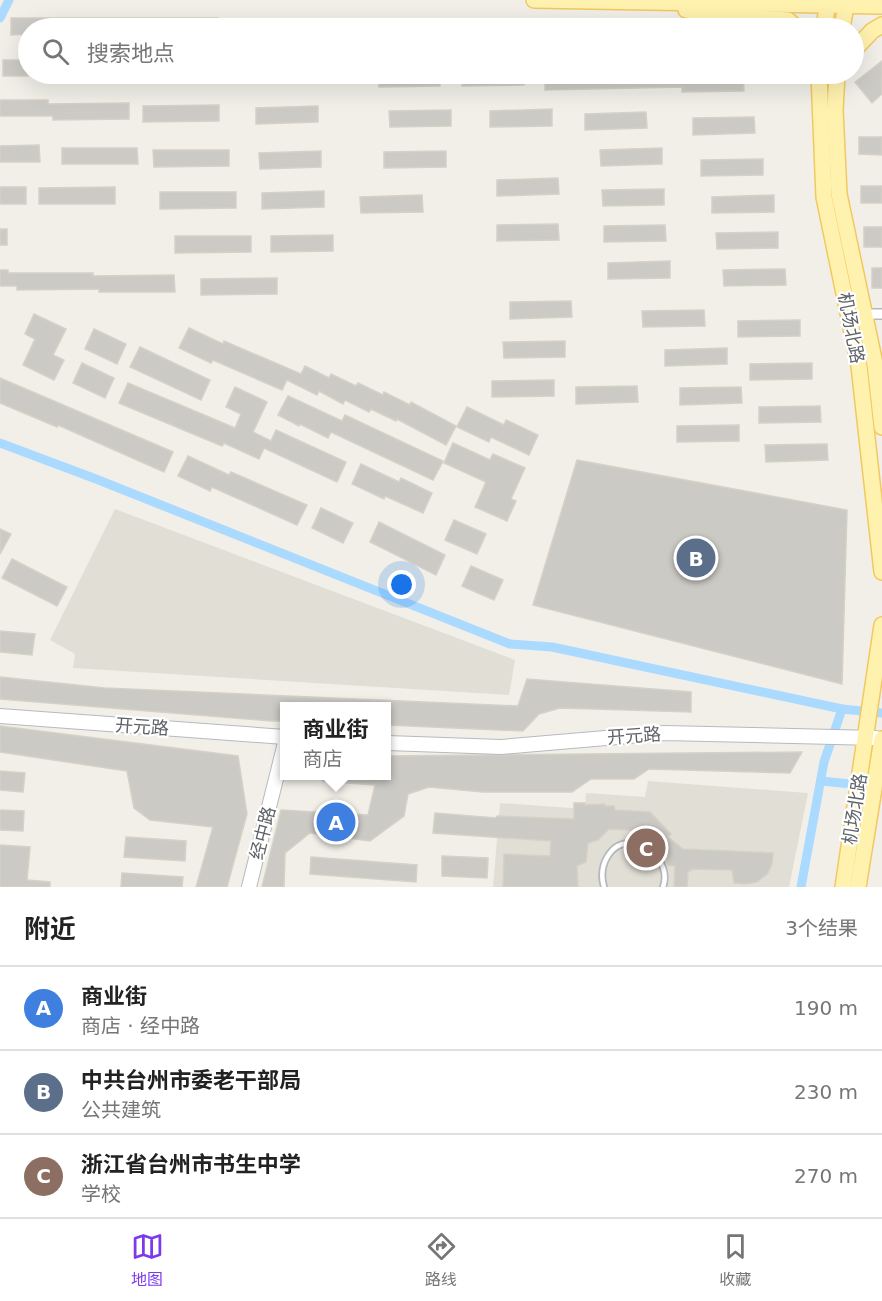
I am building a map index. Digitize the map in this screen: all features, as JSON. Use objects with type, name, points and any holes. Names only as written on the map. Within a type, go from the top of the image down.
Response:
[{"type":"main road","points":[[534,0],[846,3],[882,6]]},
{"type":"main road","points":[[666,3],[691,12],[752,18]]},
{"type":"main road","points":[[825,18],[826,3]]},
{"type":"main road","points":[[844,18],[846,3]]},
{"type":"main road","points":[[864,38],[882,25]]},
{"type":"main road","name":"机场北路","points":[[820,84],[824,197],[860,366],[882,572]]},
{"type":"main road","name":"机场北路","points":[[837,84],[835,110],[839,194],[875,364],[882,427]]},
{"type":"main road","name":"机场北路","points":[[858,887],[882,625]]},
{"type":"main road","name":"开元路","points":[[0,716],[280,736]]},
{"type":"main road","name":"开元路","points":[[391,743],[501,747],[664,733],[871,738]]},
{"type":"main road","name":"机场北路","points":[[843,887],[871,738]]},
{"type":"main road","name":"经中路","points":[[249,887],[280,763]]},
{"type":"street","points":[[865,314],[882,314]]},
{"type":"lane","points":[[604,887],[601,877],[602,866],[618,848],[631,843],[644,846],[657,857],[664,870],[663,887]]},
{"type":"shaded area","points":[[115,509],[515,660],[509,695],[73,668],[75,654],[50,640]]},
{"type":"shaded area","points":[[648,781],[808,793],[789,887],[493,887],[500,803],[585,809],[586,793],[645,797]]},
{"type":"building","points":[[11,18],[18,18],[18,35],[11,35]]},
{"type":"building","points":[[3,60],[18,60],[18,76],[3,76]]},
{"type":"building","points":[[882,61],[882,94],[872,103],[857,84],[864,84],[864,75]]},
{"type":"building","points":[[379,84],[440,84],[440,86],[379,87]]},
{"type":"building","points":[[462,84],[524,84],[524,85],[462,86]]},
{"type":"building","points":[[545,84],[744,84],[744,91],[682,92],[682,87],[545,90]]},
{"type":"building","points":[[0,100],[48,100],[48,104],[129,103],[129,119],[53,120],[53,116],[0,116]]},
{"type":"building","points":[[219,105],[219,121],[143,122],[143,106]]},
{"type":"building","points":[[318,106],[318,122],[256,124],[256,108]]},
{"type":"building","points":[[552,109],[552,126],[490,127],[490,111]]},
{"type":"building","points":[[451,110],[451,126],[390,127],[389,111]]},
{"type":"building","points":[[646,112],[647,128],[585,130],[585,114]]},
{"type":"building","points":[[754,117],[755,133],[693,135],[693,118]]},
{"type":"building","points":[[859,137],[882,137],[882,155],[859,154]]},
{"type":"building","points":[[39,145],[40,162],[0,162],[0,146]]},
{"type":"building","points":[[62,148],[137,148],[138,164],[62,164]]},
{"type":"building","points":[[662,148],[662,164],[601,166],[600,150]]},
{"type":"building","points":[[153,150],[229,150],[229,166],[154,167]]},
{"type":"building","points":[[321,151],[321,167],[260,169],[259,153]]},
{"type":"building","points":[[446,151],[446,167],[384,168],[384,152]]},
{"type":"building","points":[[763,159],[763,175],[701,176],[701,160]]},
{"type":"building","points":[[558,178],[559,194],[497,196],[497,180]]},
{"type":"building","points":[[861,186],[882,186],[882,203],[861,203]]},
{"type":"building","points":[[0,187],[26,187],[26,204],[0,204]]},
{"type":"building","points":[[115,187],[115,204],[39,204],[39,188]]},
{"type":"building","points":[[664,189],[664,205],[603,206],[602,190]]},
{"type":"building","points":[[324,191],[324,207],[262,209],[262,193]]},
{"type":"building","points":[[160,192],[236,192],[236,208],[160,209]]},
{"type":"building","points":[[422,195],[423,212],[361,213],[360,197]]},
{"type":"building","points":[[774,195],[774,212],[712,213],[712,197]]},
{"type":"building","points":[[558,224],[559,240],[497,241],[497,225]]},
{"type":"building","points":[[665,225],[666,241],[604,242],[604,226]]},
{"type":"building","points":[[864,227],[882,227],[882,247],[864,247]]},
{"type":"building","points":[[0,229],[7,229],[7,245],[0,245]]},
{"type":"building","points":[[778,232],[778,248],[717,249],[716,233]]},
{"type":"building","points":[[333,235],[333,251],[271,252],[271,236]]},
{"type":"building","points":[[175,236],[251,236],[251,252],[175,253]]},
{"type":"building","points":[[670,261],[670,278],[608,279],[608,263]]},
{"type":"building","points":[[872,268],[882,268],[882,288],[872,288]]},
{"type":"building","points":[[785,269],[786,285],[724,286],[723,270]]},
{"type":"building","points":[[0,270],[8,270],[8,273],[93,273],[93,276],[174,275],[175,292],[99,292],[99,289],[17,290],[17,286],[0,286]]},
{"type":"building","points":[[277,278],[277,294],[201,295],[201,279]]},
{"type":"building","points":[[571,301],[572,317],[510,319],[510,302]]},
{"type":"building","points":[[704,310],[705,326],[643,327],[642,311]]},
{"type":"building","points":[[34,314],[66,329],[53,355],[64,360],[54,380],[23,365],[35,339],[25,334]]},
{"type":"building","points":[[800,320],[800,336],[738,337],[738,321]]},
{"type":"building","points":[[189,328],[223,344],[224,341],[301,374],[305,366],[329,378],[331,374],[356,386],[358,383],[383,395],[384,392],[410,405],[411,402],[456,426],[446,445],[397,419],[396,421],[371,409],[369,412],[345,400],[343,404],[319,391],[317,395],[287,380],[282,390],[213,360],[211,363],[179,348]]},
{"type":"building","points":[[94,329],[126,344],[117,364],[85,349]]},
{"type":"building","points":[[565,341],[565,357],[504,358],[503,342]]},
{"type":"building","points":[[140,347],[210,380],[201,400],[130,367]]},
{"type":"building","points":[[727,348],[727,364],[665,366],[665,350]]},
{"type":"building","points":[[82,363],[114,378],[105,398],[73,383]]},
{"type":"building","points":[[812,363],[812,379],[750,380],[750,364]]},
{"type":"building","points":[[0,378],[173,452],[164,472],[58,425],[57,427],[0,403]]},
{"type":"building","points":[[554,380],[554,396],[492,397],[492,381]]},
{"type":"building","points":[[128,383],[235,428],[241,414],[226,407],[235,387],[267,402],[253,432],[271,441],[276,430],[346,462],[337,482],[264,448],[259,459],[224,443],[222,446],[119,403]]},
{"type":"building","points":[[637,386],[638,402],[576,404],[576,387]]},
{"type":"building","points":[[741,387],[742,403],[680,405],[680,388]]},
{"type":"building","points":[[288,396],[342,421],[345,415],[443,461],[433,480],[331,432],[328,438],[300,424],[299,426],[278,415]]},
{"type":"building","points":[[820,406],[821,422],[759,423],[759,407]]},
{"type":"building","points":[[467,407],[504,425],[506,420],[538,435],[529,455],[491,437],[489,442],[457,427]]},
{"type":"building","points":[[739,425],[739,441],[677,442],[677,426]]},
{"type":"building","points":[[453,443],[490,460],[493,454],[525,468],[511,499],[516,501],[507,521],[475,507],[486,482],[444,463]]},
{"type":"building","points":[[827,444],[828,460],[766,462],[765,445]]},
{"type":"building","points":[[188,456],[229,475],[231,472],[307,505],[297,525],[212,487],[210,491],[178,476]]},
{"type":"building","points":[[577,460],[847,510],[842,684],[533,605]]},
{"type":"building","points":[[361,464],[399,482],[401,478],[432,493],[423,513],[352,484]]},
{"type":"building","points":[[321,508],[353,523],[343,543],[312,528]]},
{"type":"building","points":[[454,520],[486,534],[477,554],[445,540]]},
{"type":"building","points":[[379,522],[445,555],[436,575],[370,542]]},
{"type":"building","points":[[0,529],[11,534],[0,554]]},
{"type":"building","points":[[12,559],[67,587],[57,606],[2,578]]},
{"type":"building","points":[[471,566],[503,580],[494,600],[462,586]]},
{"type":"building","points":[[0,631],[35,634],[32,655],[0,652]]},
{"type":"building","points":[[0,677],[105,688],[518,706],[527,679],[691,692],[691,712],[560,708],[539,714],[523,731],[391,725],[391,702],[280,702],[280,721],[271,721],[0,699]]},
{"type":"building","points":[[0,726],[238,756],[247,814],[227,887],[196,887],[213,827],[150,820],[134,808],[127,771],[0,752]]},
{"type":"building","points":[[802,752],[790,773],[649,769],[634,779],[591,779],[572,792],[483,792],[429,787],[408,794],[404,816],[370,841],[310,833],[285,853],[284,887],[262,887],[281,810],[368,815],[375,785],[323,780],[391,780],[391,756]]},
{"type":"building","points":[[0,771],[25,773],[23,792],[0,790]]},
{"type":"building","points":[[574,803],[605,804],[605,806],[614,806],[615,810],[650,812],[671,834],[668,837],[683,849],[773,853],[772,864],[768,873],[757,882],[734,883],[732,870],[691,869],[688,871],[687,887],[674,887],[675,866],[668,865],[668,853],[662,850],[665,847],[645,831],[609,829],[598,840],[588,843],[586,862],[577,866],[578,887],[503,887],[504,854],[550,856],[551,841],[433,833],[435,813],[496,818],[497,816],[574,819]]},
{"type":"building","points":[[0,810],[24,811],[23,831],[0,830]]},
{"type":"building","points":[[126,837],[186,841],[185,861],[124,857]]},
{"type":"building","points":[[0,845],[30,847],[27,880],[50,882],[50,887],[0,887]]},
{"type":"building","points":[[442,856],[488,858],[487,878],[442,876]]},
{"type":"building","points":[[311,857],[417,865],[416,882],[310,874]]},
{"type":"building","points":[[122,873],[183,877],[182,887],[121,887]]},
{"type":"waterway","points":[[0,18],[9,0]]},
{"type":"waterway","points":[[0,443],[510,644],[552,647],[842,709]]},
{"type":"waterway","points":[[801,887],[824,762],[842,709],[882,713]]},
{"type":"waterway","points":[[821,781],[882,787]]},
{"type":"place","name":"中共台州市委老干部局","points":[[696,558]]},
{"type":"place","name":"商业街","points":[[336,822]]},
{"type":"place","name":"浙江省台州市书生中学","points":[[646,848]]}]
